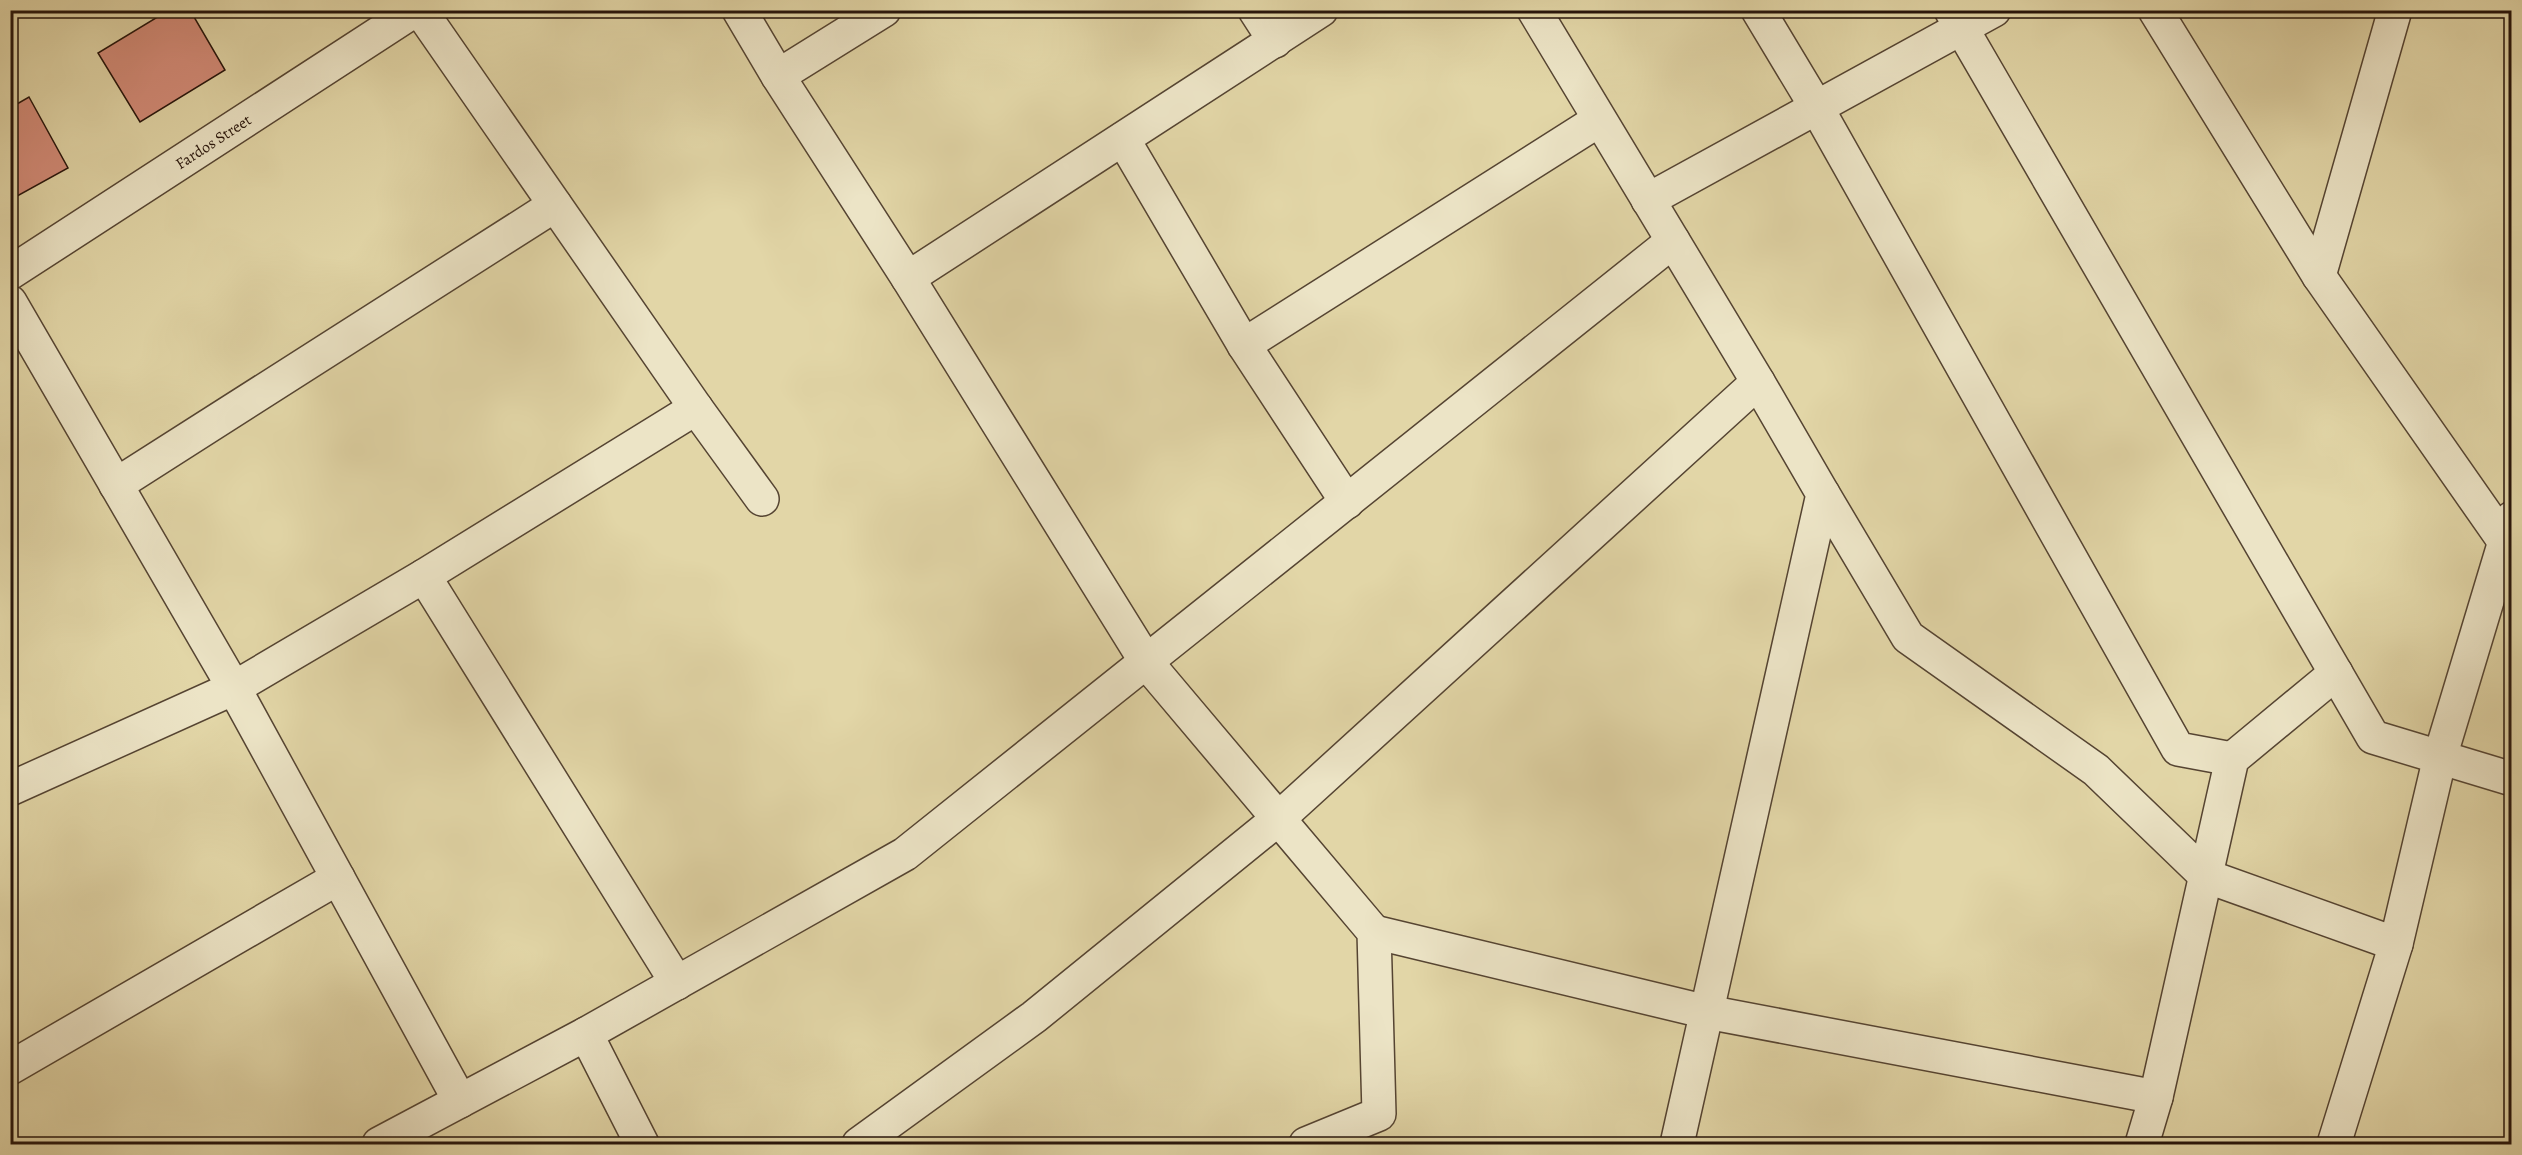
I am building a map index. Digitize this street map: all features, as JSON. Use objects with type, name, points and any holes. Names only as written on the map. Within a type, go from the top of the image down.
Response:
[{"type":"street","name":"Fardos Street","points":[[10,273],[382,20],[415,10]]},
{"type":"street","points":[[420,10],[696,408],[762,499]]},
{"type":"street","points":[[739,10],[778,76],[908,278],[1146,663],[1374,932],[1707,1012],[2156,1097]]},
{"type":"street","points":[[778,76],[884,10]]},
{"type":"street","points":[[1255,10],[1275,41]]},
{"type":"street","points":[[908,278],[1321,10]]},
{"type":"street","points":[[1534,10],[1908,636],[2096,770],[2206,876],[2396,944]]},
{"type":"street","points":[[1758,10],[1817,108],[2178,749],[2232,759]]},
{"type":"street","points":[[1647,200],[1817,108],[1956,20],[1994,10]]},
{"type":"street","points":[[2155,10],[2319,276],[2508,530],[2440,758],[2396,944],[2334,1144]]},
{"type":"street","points":[[2319,276],[2395,10]]},
{"type":"street","points":[[1956,20],[2373,737],[2511,779]]},
{"type":"street","points":[[1244,345],[1599,120]]},
{"type":"street","points":[[1123,139],[1244,345],[1347,502]]},
{"type":"street","points":[[116,485],[555,205]]},
{"type":"street","points":[[378,1144],[586,1034],[905,854],[1673,241]]},
{"type":"street","points":[[10,302],[234,688],[460,1101]]},
{"type":"street","points":[[859,1144],[1034,1017],[1278,819],[1758,382]]},
{"type":"street","points":[[12,783],[234,688],[424,576],[696,408]]},
{"type":"street","points":[[1677,1144],[1823,494]]},
{"type":"street","points":[[424,576],[677,983]]},
{"type":"street","points":[[2142,1144],[2156,1097],[2232,759],[2336,673]]},
{"type":"street","points":[[10,1068],[338,878]]},
{"type":"street","points":[[1306,1144],[1376,1129],[1374,932]]},
{"type":"street","points":[[586,1034],[642,1144]]},
{"type":"building","points":[[169,10],[190,10],[225,70],[140,122],[98,53]]},
{"type":"building","points":[[29,97],[68,168],[10,200],[10,108]]}]
